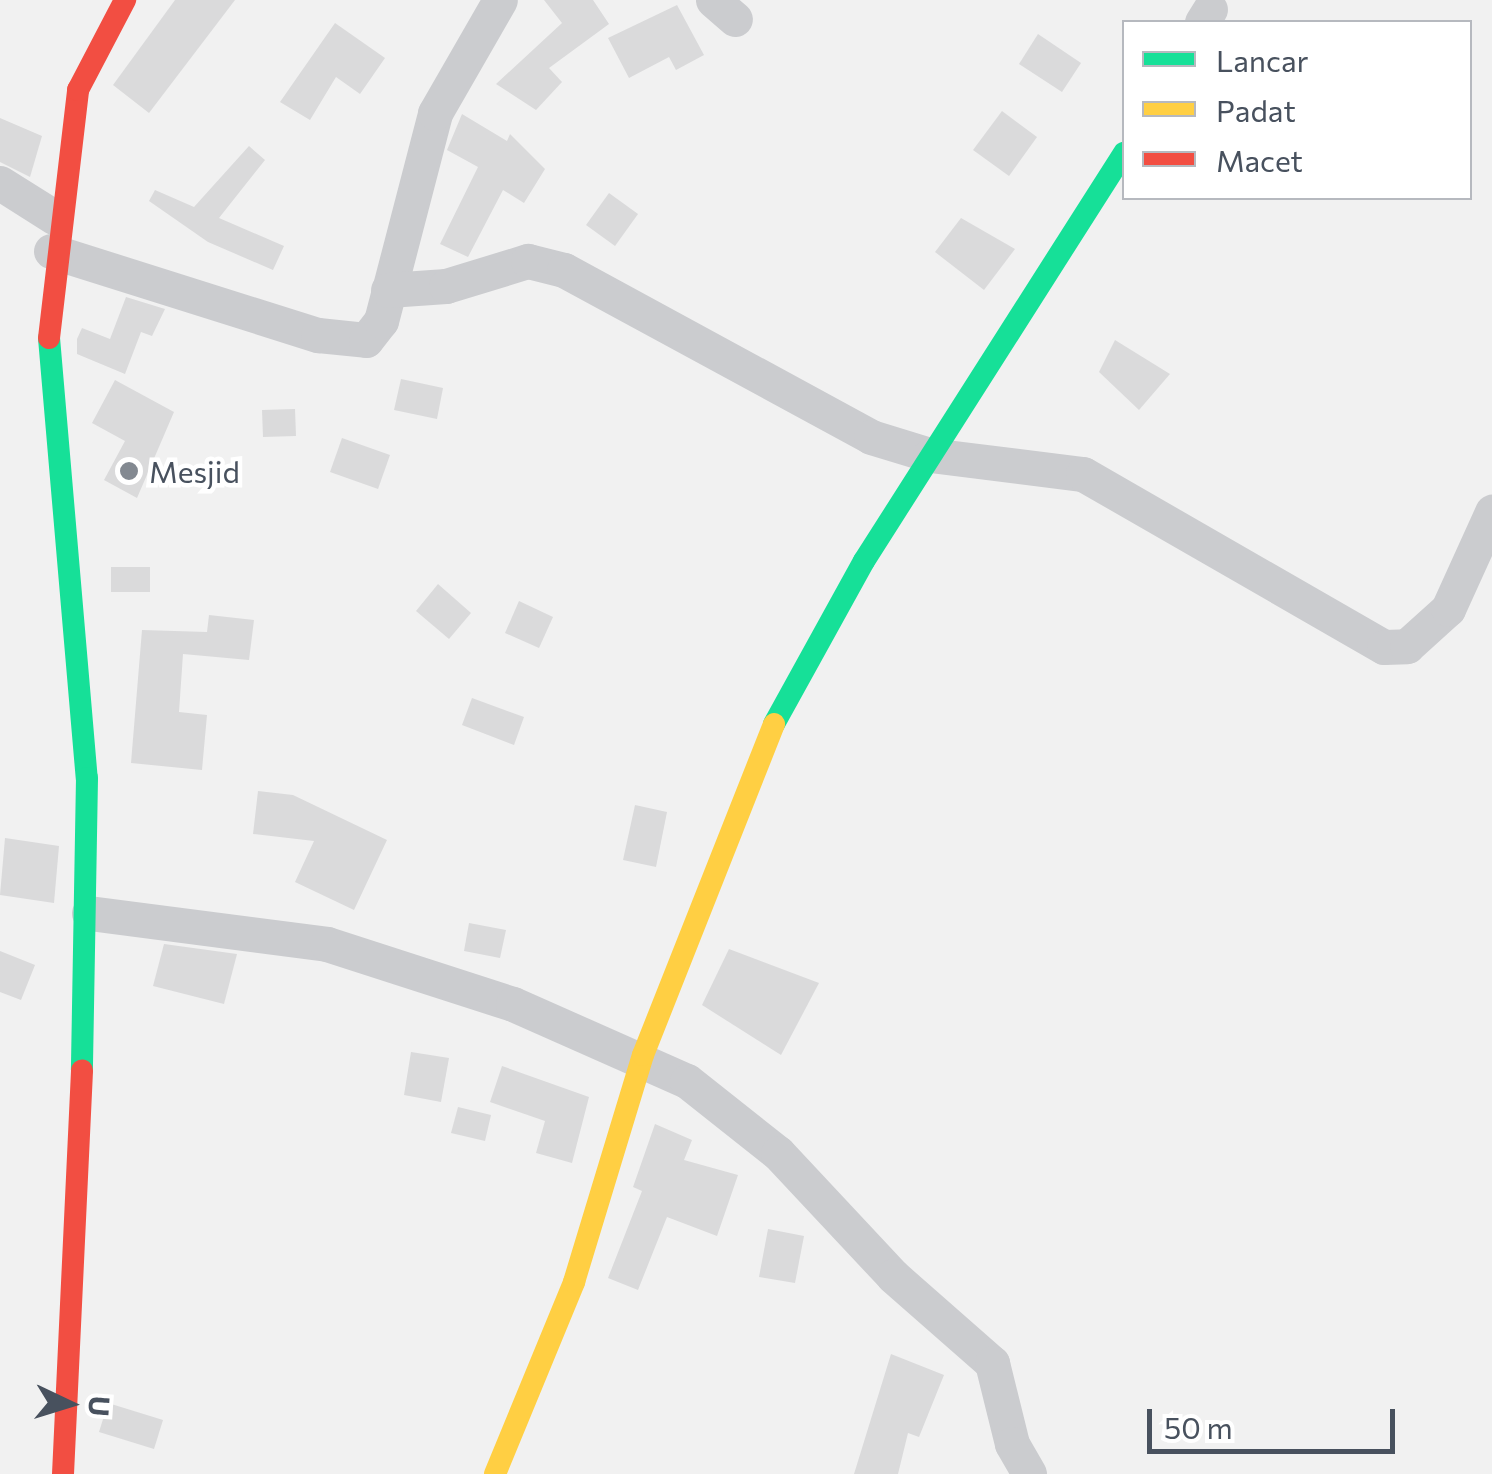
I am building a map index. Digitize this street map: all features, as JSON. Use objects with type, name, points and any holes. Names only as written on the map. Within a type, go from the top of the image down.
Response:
[{"type":"street","points":[[63,1474],[89,914],[84,739],[48,408],[52,234],[78,90],[125,0]]},
{"type":"street","points":[[0,184],[52,234],[337,339],[376,333],[435,113],[500,0]]},
{"type":"street","points":[[495,1474],[574,1282],[643,1055],[750,766],[930,455],[1122,157]]},
{"type":"street","points":[[388,290],[540,262],[871,437],[930,455],[1083,474],[1384,647],[1408,646],[1448,610],[1492,512]]},
{"type":"street","points":[[89,914],[327,944],[643,1055],[778,1153],[893,1276],[992,1363],[1012,1444],[1029,1474]]},
{"type":"building","points":[[175,0],[235,0],[149,113],[113,85]]},
{"type":"building","points":[[544,0],[593,0],[609,24],[549,68],[562,82],[536,110],[496,84],[562,23]]},
{"type":"building","points":[[677,5],[704,55],[676,70],[669,57],[629,78],[608,38]]},
{"type":"building","points":[[335,23],[385,58],[360,94],[336,77],[310,120],[280,102]]},
{"type":"building","points":[[1038,34],[1081,63],[1062,92],[1019,64]]},
{"type":"building","points":[[1002,111],[1037,137],[1009,176],[973,150]]},
{"type":"building","points":[[462,114],[507,141],[510,134],[545,169],[524,203],[503,190],[468,257],[440,244],[478,167],[447,150]]},
{"type":"building","points":[[0,118],[42,136],[30,177],[0,162]]},
{"type":"building","points":[[249,146],[265,160],[219,218],[284,246],[273,270],[208,242],[149,201],[155,190],[194,207]]},
{"type":"building","points":[[609,193],[638,214],[615,246],[586,225]]},
{"type":"building","points":[[961,218],[1015,249],[984,290],[935,252]]},
{"type":"building","points":[[126,297],[165,309],[152,336],[141,332],[125,374],[77,354],[77,339],[82,328],[110,339]]},
{"type":"building","points":[[1115,340],[1170,374],[1139,410],[1099,372]]},
{"type":"building","points":[[401,379],[443,388],[437,419],[394,410]]},
{"type":"building","points":[[115,380],[174,412],[137,498],[104,480],[125,441],[92,423]]},
{"type":"building","points":[[295,409],[296,436],[263,437],[262,410]]},
{"type":"building","points":[[342,438],[390,455],[378,489],[330,472]]},
{"type":"building","points":[[111,567],[150,567],[150,592],[111,592]]},
{"type":"building","points":[[438,584],[471,613],[449,639],[416,611]]},
{"type":"building","points":[[519,601],[553,617],[539,648],[505,633]]},
{"type":"building","points":[[209,615],[254,620],[249,660],[183,654],[179,712],[207,715],[202,770],[131,763],[142,630],[207,632]]},
{"type":"building","points":[[472,698],[524,717],[514,745],[462,725]]},
{"type":"building","points":[[258,791],[293,795],[387,840],[354,910],[295,882],[314,841],[253,834]]},
{"type":"building","points":[[635,805],[667,812],[656,867],[623,860]]},
{"type":"building","points":[[5,838],[59,846],[54,903],[0,895]]},
{"type":"building","points":[[469,923],[506,930],[500,958],[464,951]]},
{"type":"building","points":[[164,944],[237,954],[224,1004],[153,986]]},
{"type":"building","points":[[729,949],[819,983],[781,1055],[702,1005]]},
{"type":"building","points":[[0,951],[35,965],[21,1000],[0,992]]},
{"type":"building","points":[[411,1052],[449,1058],[441,1102],[404,1095]]},
{"type":"building","points":[[502,1066],[589,1097],[572,1163],[536,1153],[545,1121],[490,1102]]},
{"type":"building","points":[[458,1107],[491,1115],[485,1141],[451,1133]]},
{"type":"building","points":[[655,1124],[692,1140],[684,1160],[738,1175],[717,1236],[667,1217],[638,1290],[608,1278],[642,1191],[633,1187]]},
{"type":"building","points":[[768,1229],[804,1236],[795,1283],[759,1277]]},
{"type":"building","points":[[891,1354],[944,1375],[919,1437],[908,1433],[898,1474],[854,1474]]},
{"type":"building","points":[[108,1403],[163,1420],[154,1449],[99,1432]]},
{"type":"traffic: fast","points":[[774,724],[864,561],[1122,156]]},
{"type":"traffic: fast","points":[[49,338],[87,778],[82,1070]]},
{"type":"traffic: slow","points":[[495,1474],[574,1282],[643,1055],[774,724]]},
{"type":"traffic: jam","points":[[49,338],[78,90],[125,0]]},
{"type":"traffic: jam","points":[[63,1474],[82,1070]]},
{"type":"place","name":"Mesjid","points":[[129,471]]}]
